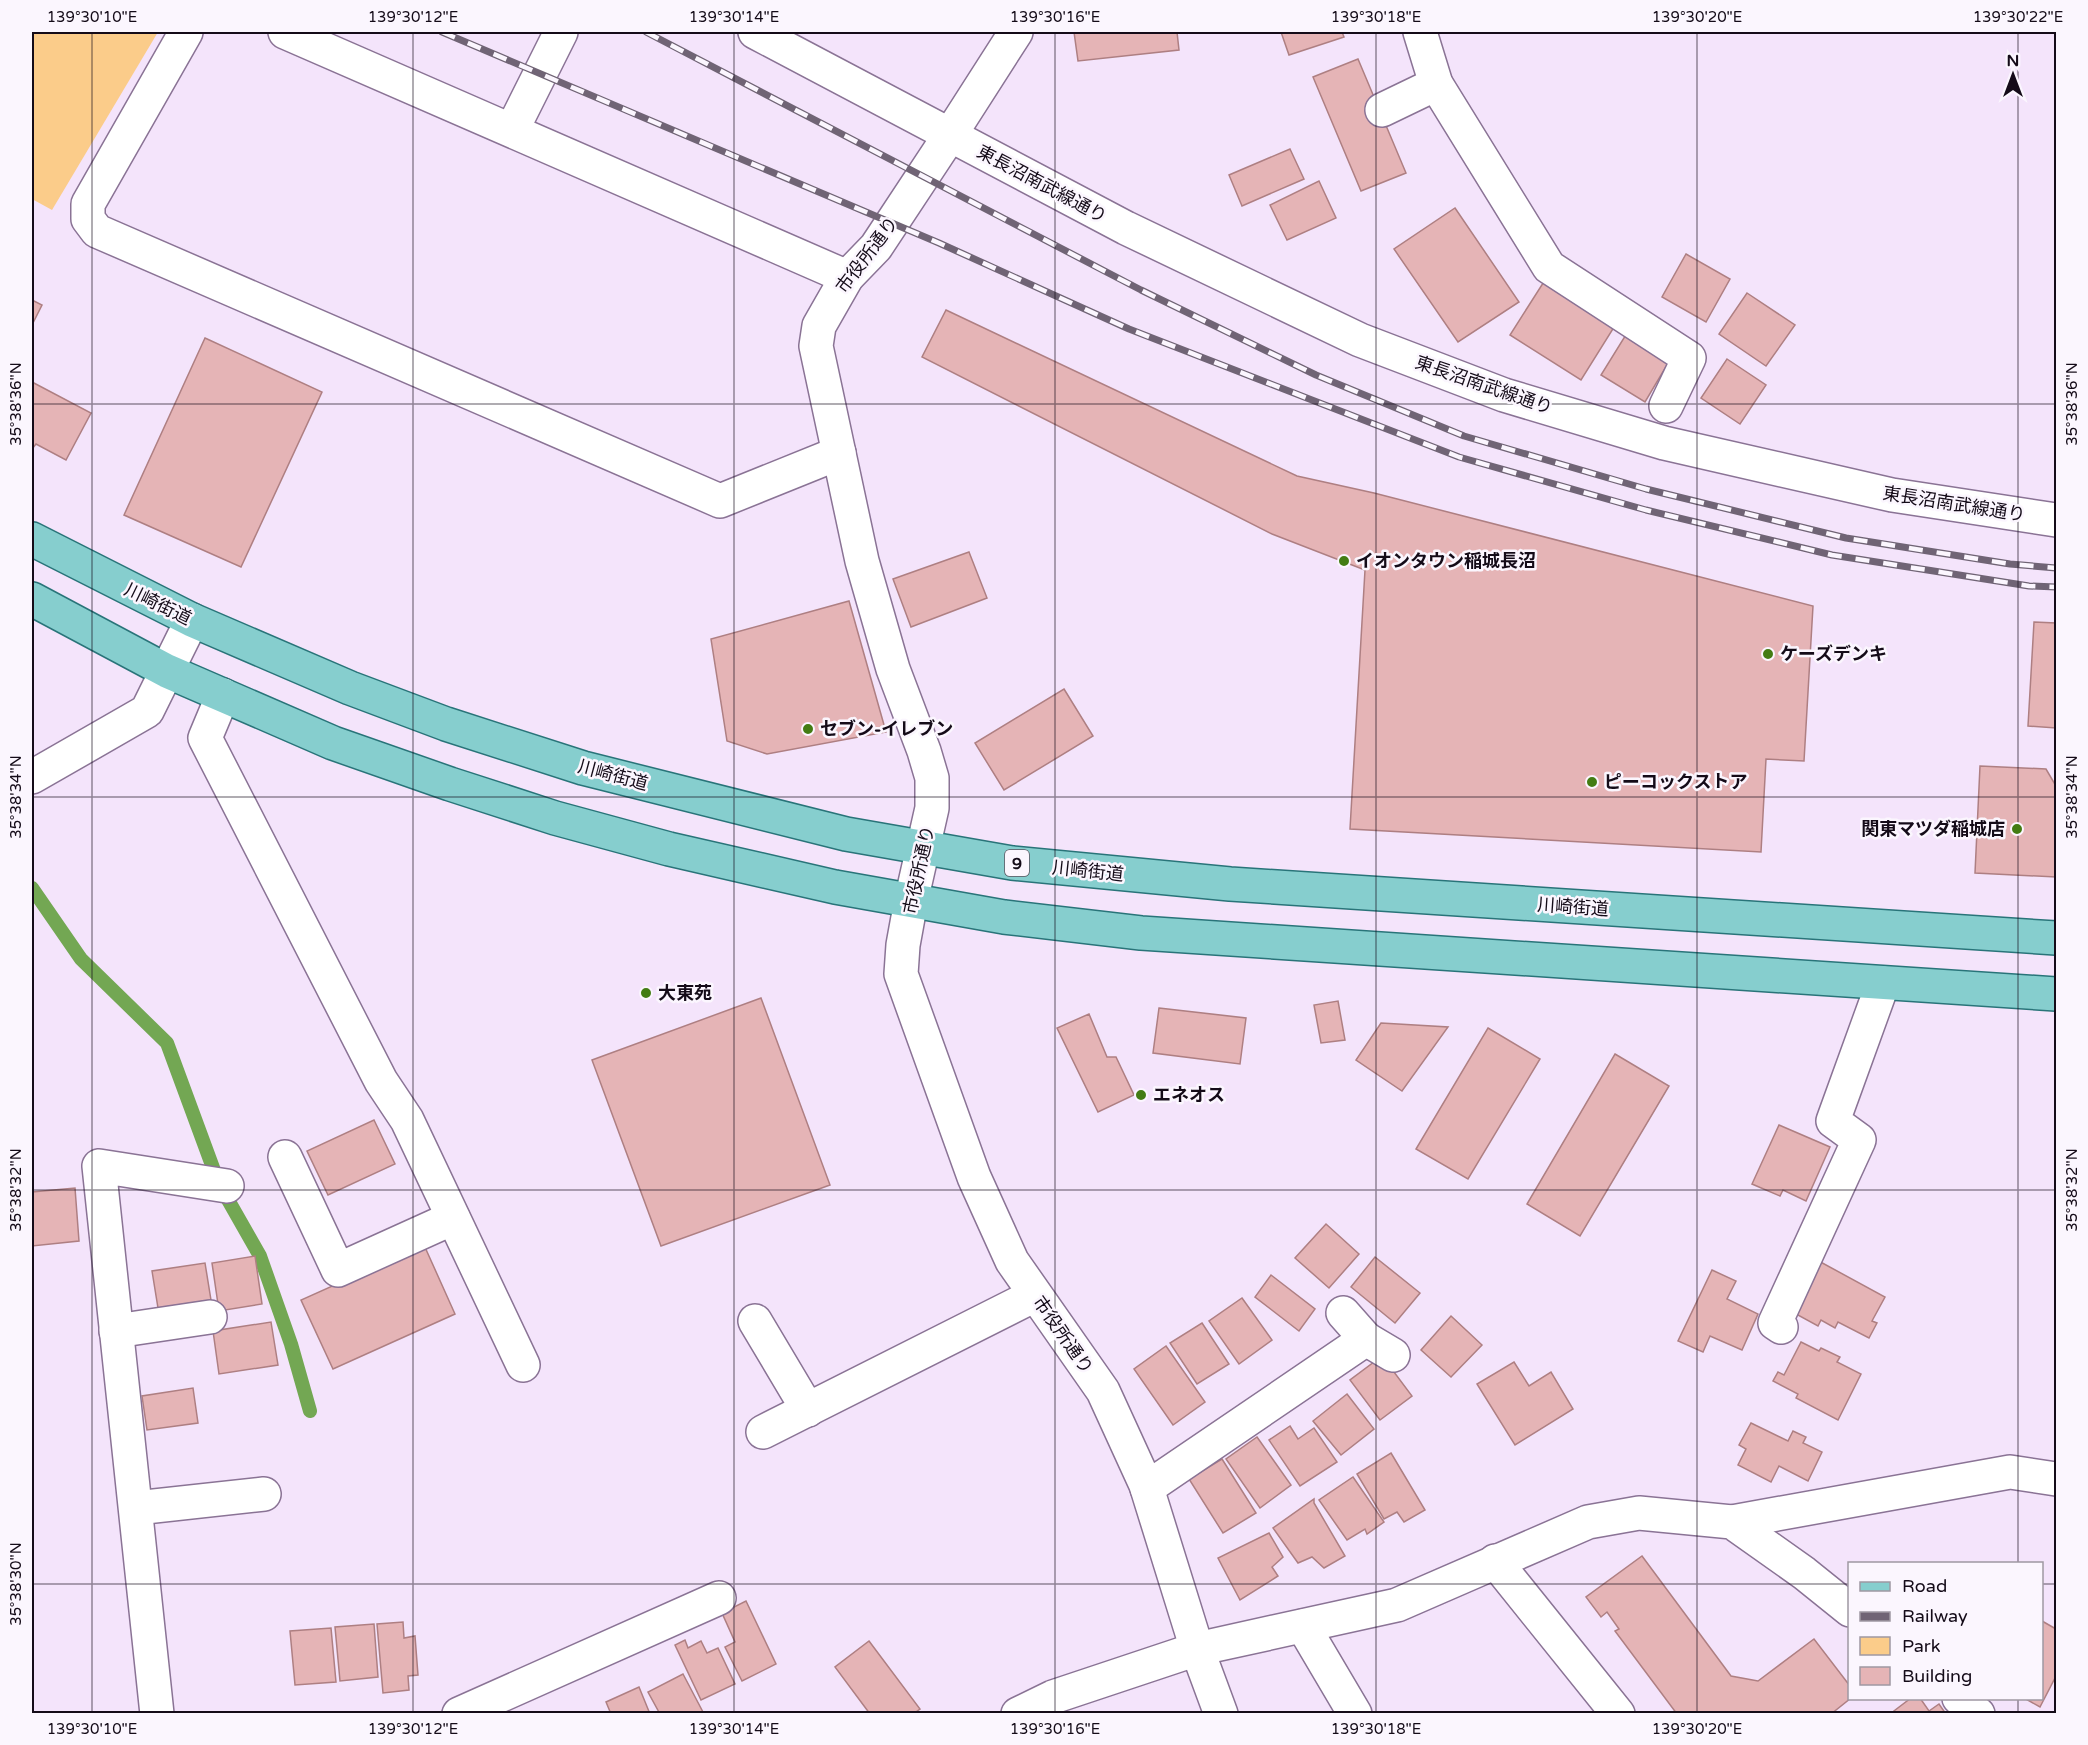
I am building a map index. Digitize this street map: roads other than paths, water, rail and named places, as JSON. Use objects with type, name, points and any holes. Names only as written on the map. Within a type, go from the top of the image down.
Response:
[{"type":"main road","name":"川崎街道","points":[[32,539],[112,582],[192,620],[350,688],[446,724],[573,764],[809,826],[1012,862],[1230,885],[2056,938]]},
{"type":"main road","points":[[32,599],[167,671],[333,743],[555,818],[669,849],[779,875],[911,902],[1004,917],[1173,936],[2056,994]]},
{"type":"street","points":[[186,32],[88,204],[88,219],[97,231],[720,501],[839,453]]},
{"type":"street","points":[[285,32],[847,277]]},
{"type":"street","points":[[512,130],[561,32]]},
{"type":"street","name":"東長沼南武線通り","points":[[755,32],[1125,228],[1360,340],[1504,394],[1664,443],[1892,495],[2056,520]]},
{"type":"street","name":"市役所通り","points":[[1016,32],[876,247],[847,277],[819,326],[816,346],[865,572],[893,669],[933,778],[933,808],[911,902],[903,945],[901,974],[974,1177],[1012,1261],[1103,1391],[1147,1488],[1197,1649],[1221,1713]]},
{"type":"street","points":[[1419,32],[1436,84],[1549,267],[1689,358],[1666,406]]},
{"type":"street","points":[[1382,110],[1436,84]]},
{"type":"street","points":[[32,777],[147,711],[192,620]]},
{"type":"street","points":[[223,695],[205,738],[381,1081],[407,1120],[523,1365]]},
{"type":"street","points":[[1781,1327],[1774,1323],[1859,1140],[1833,1121],[1883,983]]},
{"type":"street","points":[[285,1157],[338,1270],[453,1218]]},
{"type":"street","points":[[158,1713],[99,1166],[227,1186]]},
{"type":"street","points":[[763,1432],[1035,1295]]},
{"type":"street","points":[[1147,1488],[1379,1347],[1343,1313]]},
{"type":"street","points":[[117,1330],[210,1317]]},
{"type":"street","points":[[755,1321],[808,1410]]},
{"type":"street","points":[[1018,1713],[1053,1696],[1197,1649],[1397,1605],[1588,1522],[1639,1513],[1732,1522],[2010,1472],[2056,1479]]},
{"type":"street","points":[[136,1508],[264,1494]]},
{"type":"street","points":[[1732,1522],[1804,1573],[1848,1608]]},
{"type":"street","points":[[1495,1561],[1618,1713]]},
{"type":"street","points":[[459,1713],[719,1598]]},
{"type":"street","points":[[1303,1626],[1355,1713]]},
{"type":"street","points":[[1962,1700],[1978,1713]]},
{"type":"waterway","points":[[32,888],[81,959],[167,1043],[216,1176]]},
{"type":"waterway","points":[[227,1198],[260,1256],[291,1344],[310,1411]]},
{"type":"railway","points":[[442,32],[939,243],[1129,329],[1459,457],[1646,510],[1832,555],[2029,586],[2056,587]]},
{"type":"railway","points":[[646,32],[1141,290],[1316,375],[1464,436],[1646,489],[1846,538],[2010,564],[2056,568]]},
{"type":"place","name":"イオンタウン稲城長沼","points":[[1344,561]]},
{"type":"place","name":"ケーズデンキ","points":[[1768,654]]},
{"type":"place","name":"セブン-イレブン","points":[[808,729]]},
{"type":"place","name":"ピーコックストア","points":[[1592,782]]},
{"type":"place","name":"関東マツダ稲城店","points":[[2017,829]]},
{"type":"place","name":"大東苑","points":[[646,993]]},
{"type":"place","name":"エネオス","points":[[1141,1095]]}]
